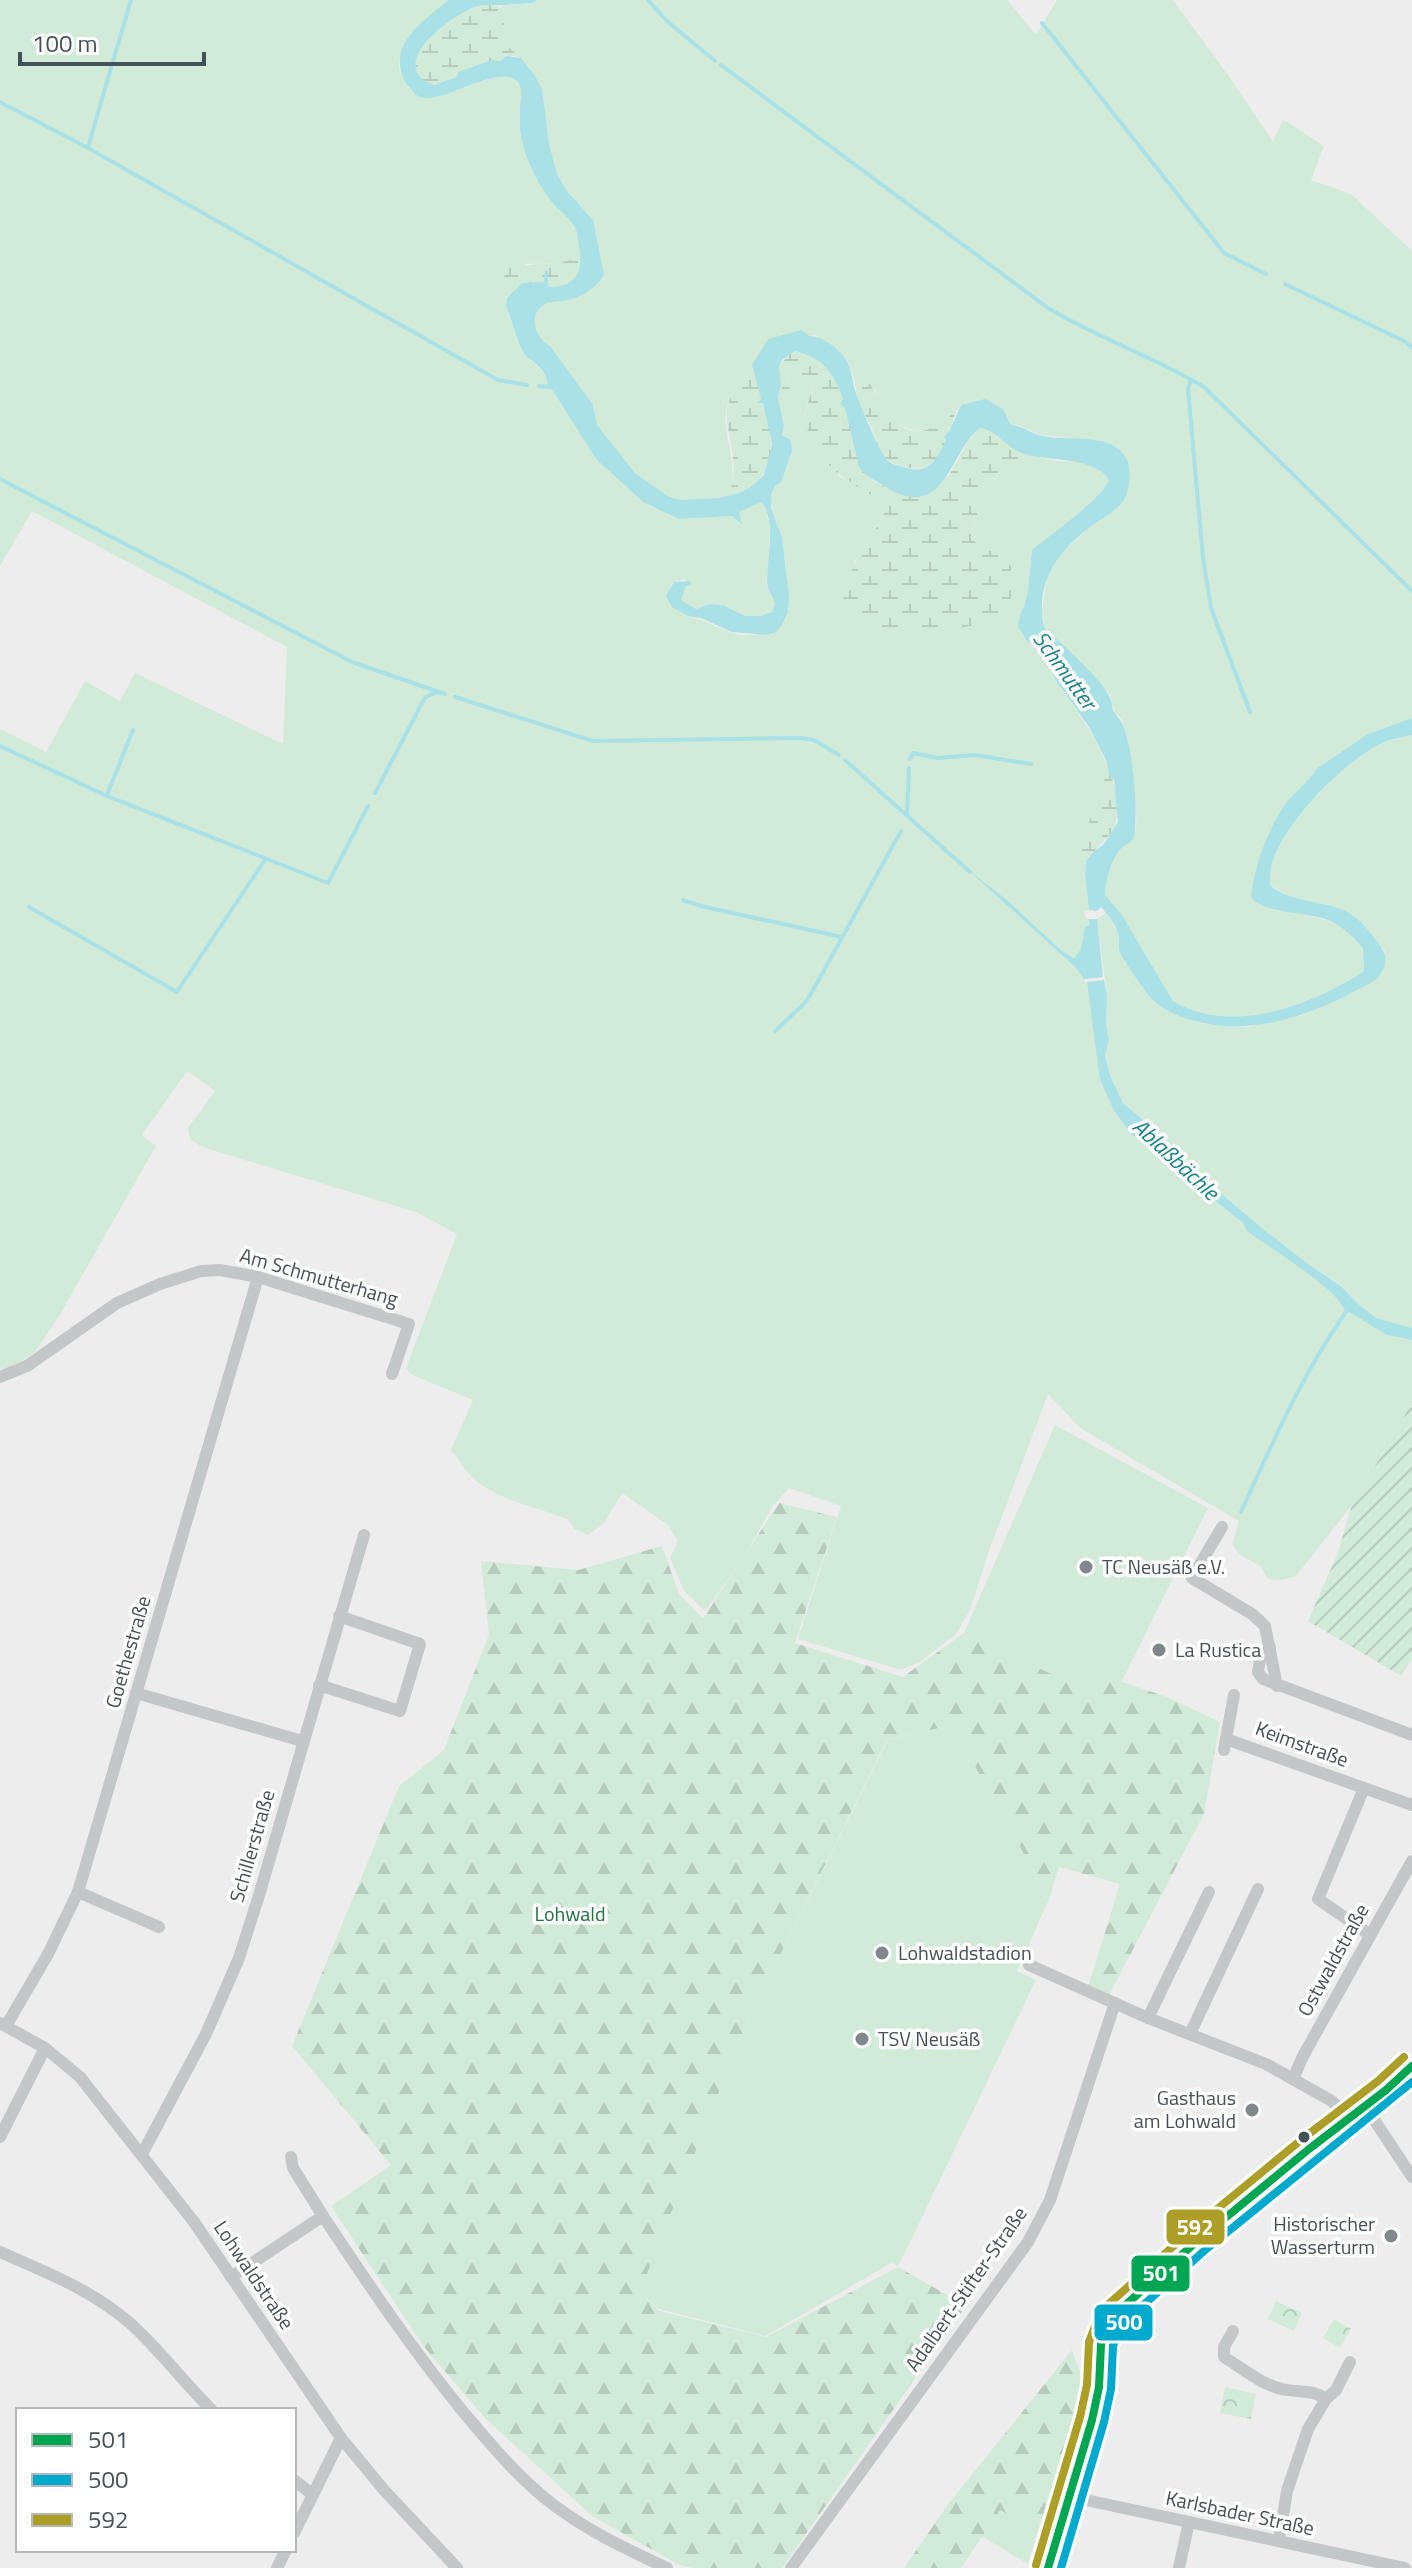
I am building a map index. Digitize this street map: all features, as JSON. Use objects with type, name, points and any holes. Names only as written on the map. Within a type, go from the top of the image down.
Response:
[{"type":"street","name":"Am Schmutterhang","points":[[0,1377],[27,1366],[117,1303],[160,1284],[201,1271],[220,1270],[258,1277],[409,1324],[392,1374]]},
{"type":"street","name":"Goethestraße","points":[[3,2024],[48,1954],[78,1892],[258,1277]]},
{"type":"street","points":[[1222,1527],[1192,1578],[1259,1619],[1267,1631],[1277,1686],[1412,1735]]},
{"type":"street","name":"Schillerstraße","points":[[142,2154],[195,2057],[239,1958],[364,1535]]},
{"type":"street","points":[[319,1685],[400,1711],[414,1667],[420,1644],[339,1616]]},
{"type":"street","points":[[136,1693],[235,1719],[302,1741]]},
{"type":"street","name":"Keimstraße","points":[[1234,1695],[1225,1744],[1412,1805]]},
{"type":"street","name":"Keimstraße","points":[[1364,1788],[1318,1899],[1370,1935]]},
{"type":"street","name":"Ostwaldstraße","points":[[1293,2079],[1412,1861]]},
{"type":"street","points":[[1190,2034],[1258,1889]]},
{"type":"street","points":[[78,1892],[159,1927]]},
{"type":"street","points":[[1148,2018],[1209,1892]]},
{"type":"street","points":[[1029,1965],[1148,2018],[1236,2051],[1330,2100],[1347,2119]]},
{"type":"street","name":"Adalbert-Stifter-Straße","points":[[791,2568],[1028,2242],[1050,2200],[1115,2003]]},
{"type":"street","name":"Lohwaldstraße","points":[[3,2024],[45,2048],[80,2077],[194,2222],[341,2438],[416,2526],[457,2568]]},
{"type":"street","points":[[0,2137],[45,2048]]},
{"type":"street","points":[[1048,2568],[1095,2407],[1101,2344],[1111,2318],[1196,2242],[1412,2066]]},
{"type":"street","points":[[1365,2106],[1412,2177]]},
{"type":"street","points":[[291,2157],[293,2168],[323,2216],[408,2343],[492,2447],[552,2504],[596,2533],[667,2568]]},
{"type":"street","points":[[231,2277],[323,2216]]},
{"type":"street","points":[[0,2252],[68,2282],[116,2312],[145,2337],[210,2408]]},
{"type":"street","points":[[1233,2331],[1224,2347],[1224,2357],[1270,2385],[1283,2390],[1313,2392],[1326,2399]]},
{"type":"street","points":[[1279,2541],[1292,2471],[1312,2420],[1336,2390],[1350,2362]]},
{"type":"street","points":[[296,2529],[341,2438]]},
{"type":"street","points":[[296,2482],[313,2495]]},
{"type":"street","name":"Karlsbader Straße","points":[[1067,2496],[1405,2568]]},
{"type":"street","points":[[1179,2568],[1189,2522]]},
{"type":"green space","points":[[0,0],[448,0],[406,45],[399,62],[404,80],[418,94],[431,96],[493,78],[507,77],[517,81],[522,90],[521,131],[546,192],[572,224],[582,255],[576,252],[572,260],[558,263],[526,264],[503,296],[507,298],[506,306],[522,350],[543,373],[548,387],[596,459],[643,502],[679,519],[732,516],[740,523],[739,512],[762,502],[766,511],[770,531],[767,584],[775,605],[772,612],[745,616],[723,605],[710,604],[696,609],[681,600],[685,579],[674,582],[670,587],[688,616],[742,635],[770,630],[782,625],[787,617],[789,600],[782,539],[771,496],[791,450],[791,440],[782,435],[784,426],[778,397],[787,400],[790,393],[788,371],[796,368],[812,388],[804,415],[839,476],[883,501],[887,508],[867,545],[853,563],[984,552],[971,538],[981,503],[999,474],[1019,462],[1020,453],[1091,466],[1109,480],[1075,517],[1032,550],[1027,592],[1019,622],[1025,638],[1050,663],[1056,679],[1094,737],[1109,774],[1082,841],[1080,858],[1086,861],[1089,910],[1084,910],[1089,926],[1085,927],[1076,958],[1061,950],[975,876],[1076,968],[1087,982],[1101,1082],[1114,1111],[1132,1135],[1243,1223],[1247,1231],[1316,1279],[1345,1309],[1387,1335],[1412,1340],[1412,1403],[1352,1505],[1296,1576],[1282,1580],[1268,1579],[1260,1566],[1240,1555],[1232,1544],[1239,1521],[1080,1428],[1048,1394],[970,1610],[956,1634],[920,1662],[901,1670],[798,1639],[841,1506],[789,1488],[772,1507],[744,1557],[705,1611],[684,1591],[670,1558],[678,1541],[668,1525],[622,1493],[604,1523],[588,1535],[574,1529],[569,1520],[512,1500],[480,1484],[451,1450],[473,1400],[412,1375],[406,1368],[457,1234],[416,1212],[202,1147],[190,1139],[188,1128],[215,1091],[187,1071],[142,1135],[156,1146],[58,1318],[35,1352],[13,1368],[0,1369],[0,729],[46,752],[85,681],[120,701],[135,673],[283,744],[287,647],[32,511],[0,566]]},
{"type":"green space","points":[[537,0],[1007,0],[1036,35],[1057,0],[1173,0],[1273,142],[1283,119],[1324,146],[1311,180],[1351,194],[1412,251],[1412,718],[1368,734],[1316,769],[1280,813],[1252,884],[1279,911],[1291,911],[1340,926],[1363,948],[1364,971],[1321,995],[1271,1012],[1220,1016],[1196,1011],[1173,1001],[1122,915],[1105,895],[1113,861],[1134,838],[1137,822],[1126,731],[1121,718],[1115,713],[1110,695],[1044,627],[1042,610],[1047,576],[1052,568],[1066,549],[1120,506],[1125,497],[1128,462],[1102,441],[1040,435],[1011,425],[1007,415],[961,405],[953,415],[934,428],[913,430],[894,419],[873,387],[858,375],[854,378],[847,360],[816,335],[768,339],[732,393],[726,426],[732,465],[731,488],[739,493],[696,501],[680,500],[668,496],[635,473],[597,425],[593,405],[542,341],[535,327],[534,317],[539,307],[578,297],[593,289],[593,220],[566,190],[557,173],[549,144],[541,89],[521,58],[514,56],[515,52],[505,45],[501,29],[504,10],[499,6],[534,3]]},
{"type":"green space","points":[[485,4],[499,7],[508,17],[501,29],[505,45],[515,52],[514,56],[458,72],[457,77],[439,85],[420,79],[416,71],[417,57],[428,39],[455,17]]},
{"type":"green space","points":[[576,252],[582,255],[579,275],[565,286],[550,287],[548,272],[545,271],[544,282],[519,286],[507,298],[499,290],[507,269],[572,260]]},
{"type":"green space","points":[[795,351],[816,360],[834,374],[846,405],[859,467],[887,488],[921,496],[948,477],[969,440],[980,428],[987,429],[1020,453],[1019,462],[999,474],[986,492],[971,537],[984,552],[996,550],[1011,566],[1011,602],[999,619],[937,632],[898,631],[879,626],[843,602],[855,563],[886,508],[883,501],[833,469],[815,447],[805,418],[812,388],[796,368],[788,372],[790,393],[787,401],[778,397],[781,385],[779,367]]},
{"type":"green space","points":[[752,365],[767,419],[771,448],[764,473],[739,493],[731,488],[733,469],[727,414],[738,384]]},
{"type":"green space","points":[[863,375],[900,425],[911,430],[923,431],[938,425],[956,411],[942,451],[929,465],[920,469],[904,467],[883,456],[862,409],[854,378]]},
{"type":"green space","points":[[1412,735],[1412,1328],[1376,1318],[1341,1285],[1267,1232],[1163,1145],[1148,1124],[1123,1103],[1105,1056],[1109,1039],[1107,995],[1097,919],[1106,913],[1119,934],[1118,949],[1150,997],[1167,1010],[1203,1024],[1250,1027],[1304,1015],[1376,979],[1385,951],[1353,915],[1287,895],[1271,885],[1271,867],[1293,824],[1331,781],[1371,749],[1387,741]]},
{"type":"green space","points":[[1109,774],[1113,780],[1117,806],[1115,825],[1086,861],[1080,858],[1082,841],[1106,775]]},
{"type":"green space","points":[[1412,1403],[1412,1659],[1401,1676],[1308,1621],[1337,1555],[1352,1505]]},
{"type":"green space","name":"TC Neusäß e.V.","points":[[1055,1425],[1208,1508],[1121,1683],[1096,1695],[964,1633]]},
{"type":"green space","name":"Lohwald","points":[[779,1503],[837,1517],[795,1643],[903,1677],[964,1633],[1096,1695],[1111,1678],[1167,1697],[1220,1722],[1204,1814],[1109,1995],[1087,1990],[1120,1884],[1059,1867],[1049,1899],[952,1725],[887,1740],[749,2017],[640,2291],[659,2311],[766,2337],[898,2267],[966,2306],[782,2568],[692,2568],[678,2564],[592,2516],[485,2418],[424,2347],[331,2206],[391,2165],[292,2046],[399,1786],[444,1750],[489,1634],[481,1561],[578,1570],[662,1546],[679,1594],[703,1618]]},
{"type":"green space","name":"TSV Neusäß","points":[[952,1725],[1049,1899],[1017,1971],[1036,1980],[898,2267],[893,2262],[765,2336],[659,2309],[639,2291],[749,2017],[888,1740]]},
{"type":"green space","points":[[1276,2301],[1302,2313],[1294,2331],[1268,2319]]},
{"type":"green space","points":[[1334,2319],[1351,2329],[1340,2348],[1323,2338]]},
{"type":"green space","points":[[1072,2350],[1082,2378],[1081,2396],[1038,2530],[1000,2510],[961,2568],[904,2568],[949,2503]]},
{"type":"green space","points":[[1225,2387],[1256,2394],[1251,2419],[1220,2413]]},
{"type":"green space","points":[[1000,2510],[1038,2530],[1028,2564],[981,2536]]},
{"type":"water","name":"Schmutter","points":[[448,0],[537,0],[534,3],[481,5],[467,11],[427,41],[418,54],[415,66],[420,76],[434,85],[457,77],[458,72],[492,60],[500,61],[506,56],[521,58],[535,76],[542,89],[549,144],[557,173],[566,190],[593,220],[604,275],[580,296],[544,305],[536,315],[535,327],[593,405],[597,425],[635,473],[668,496],[680,500],[718,498],[749,488],[764,475],[772,444],[763,403],[757,403],[761,399],[752,365],[768,339],[802,330],[828,343],[845,358],[869,426],[884,456],[893,464],[918,470],[929,466],[946,440],[944,437],[961,405],[985,399],[1003,409],[1011,425],[1050,437],[1101,441],[1122,452],[1130,472],[1124,499],[1116,509],[1073,542],[1056,562],[1045,584],[1042,619],[1047,631],[1107,691],[1113,710],[1124,727],[1134,784],[1134,838],[1113,861],[1105,895],[1122,915],[1173,1001],[1196,1011],[1220,1016],[1271,1012],[1321,995],[1364,971],[1363,948],[1343,929],[1319,917],[1265,906],[1251,897],[1252,886],[1274,823],[1287,802],[1316,769],[1368,734],[1412,718],[1412,735],[1387,741],[1371,749],[1331,781],[1311,802],[1279,847],[1271,868],[1271,886],[1281,892],[1336,907],[1361,922],[1385,955],[1384,969],[1377,979],[1333,1002],[1287,1019],[1239,1026],[1191,1020],[1168,1011],[1149,996],[1121,954],[1118,934],[1110,917],[1101,907],[1097,911],[1089,910],[1086,861],[1103,845],[1118,822],[1114,780],[1089,727],[1055,679],[1051,662],[1026,640],[1018,626],[1028,589],[1032,550],[1086,507],[1104,488],[1109,480],[1094,467],[1024,454],[992,432],[980,428],[935,490],[923,496],[908,496],[889,489],[859,467],[845,408],[840,404],[843,399],[835,381],[820,362],[795,351],[782,360],[779,367],[781,385],[778,397],[784,426],[782,435],[791,440],[792,451],[781,482],[775,486],[771,496],[771,508],[782,537],[788,613],[776,632],[767,635],[732,632],[672,607],[666,596],[674,582],[690,581],[681,600],[696,609],[710,604],[723,605],[745,616],[772,612],[775,605],[767,581],[770,530],[767,511],[762,502],[739,512],[742,524],[732,516],[679,519],[643,502],[596,459],[548,387],[544,373],[522,350],[506,306],[507,298],[522,283],[544,282],[545,270],[548,271],[550,287],[572,281],[580,264],[577,234],[571,222],[545,193],[528,160],[521,133],[521,91],[518,82],[510,77],[500,77],[425,98],[416,95],[404,81],[400,56],[404,46],[416,28]]},
{"type":"water","points":[[967,869],[1074,958],[1081,949],[1089,919],[1097,919],[1103,977],[1084,979],[1076,968]]},
{"type":"water","name":"Ablaßbächle","points":[[1104,980],[1109,1039],[1105,1056],[1123,1103],[1148,1124],[1163,1145],[1267,1232],[1341,1286],[1376,1318],[1412,1328],[1412,1340],[1387,1335],[1344,1309],[1316,1279],[1247,1231],[1243,1223],[1132,1135],[1114,1111],[1099,1073],[1087,982]]},
{"type":"waterway","points":[[88,147],[131,0]]},
{"type":"waterway","points":[[648,0],[667,21],[715,61]]},
{"type":"waterway","points":[[1042,23],[1224,253],[1266,274]]},
{"type":"waterway","points":[[721,65],[1048,308],[1204,387],[1412,591]]},
{"type":"waterway","points":[[0,102],[88,148],[498,380],[527,385]]},
{"type":"waterway","points":[[1285,284],[1406,342],[1412,348]]},
{"type":"waterway","points":[[1191,379],[1188,389],[1203,558],[1211,608],[1250,712]]},
{"type":"waterway","points":[[539,386],[550,387]]},
{"type":"waterway","points":[[0,479],[352,662],[445,694]]},
{"type":"waterway","points":[[375,793],[422,703],[426,697],[437,692]]},
{"type":"waterway","points":[[455,697],[593,741],[800,738],[814,740],[839,755]]},
{"type":"waterway","points":[[107,795],[133,730]]},
{"type":"waterway","points":[[0,746],[107,796],[328,883],[368,806]]},
{"type":"waterway","points":[[910,759],[913,753],[938,758],[975,755],[1031,764]]},
{"type":"waterway","points":[[845,760],[970,872]]},
{"type":"waterway","points":[[907,815],[909,768]]},
{"type":"waterway","points":[[775,1031],[805,1003],[812,992],[901,831]]},
{"type":"waterway","points":[[29,907],[177,992],[265,860]]},
{"type":"waterway","points":[[683,900],[842,937]]},
{"type":"waterway","points":[[1241,1512],[1303,1382],[1348,1309]]},
{"type":"transit line","name":"592","points":[[1036,2565],[1080,2417],[1087,2385],[1089,2342],[1101,2311],[1188,2233],[1404,2057]]},
{"type":"transit line","name":"501","points":[[1048,2568],[1092,2420],[1099,2387],[1101,2344],[1111,2318],[1196,2242],[1412,2066]]},
{"type":"transit line","name":"500","points":[[1061,2568],[1104,2422],[1111,2389],[1113,2346],[1121,2325],[1204,2251],[1412,2082]]},
{"type":"place","name":"TC Neusäß e.V.","points":[[1086,1567]]},
{"type":"place","name":"La Rustica","points":[[1159,1650]]},
{"type":"place","name":"Lohwaldstadion","points":[[882,1953]]},
{"type":"place","name":"TSV Neusäß","points":[[862,2039]]},
{"type":"place","name":"Gasthaus am Lohwald","points":[[1252,2110]]},
{"type":"place","name":"Historischer Wasserturm","points":[[1391,2236]]}]
